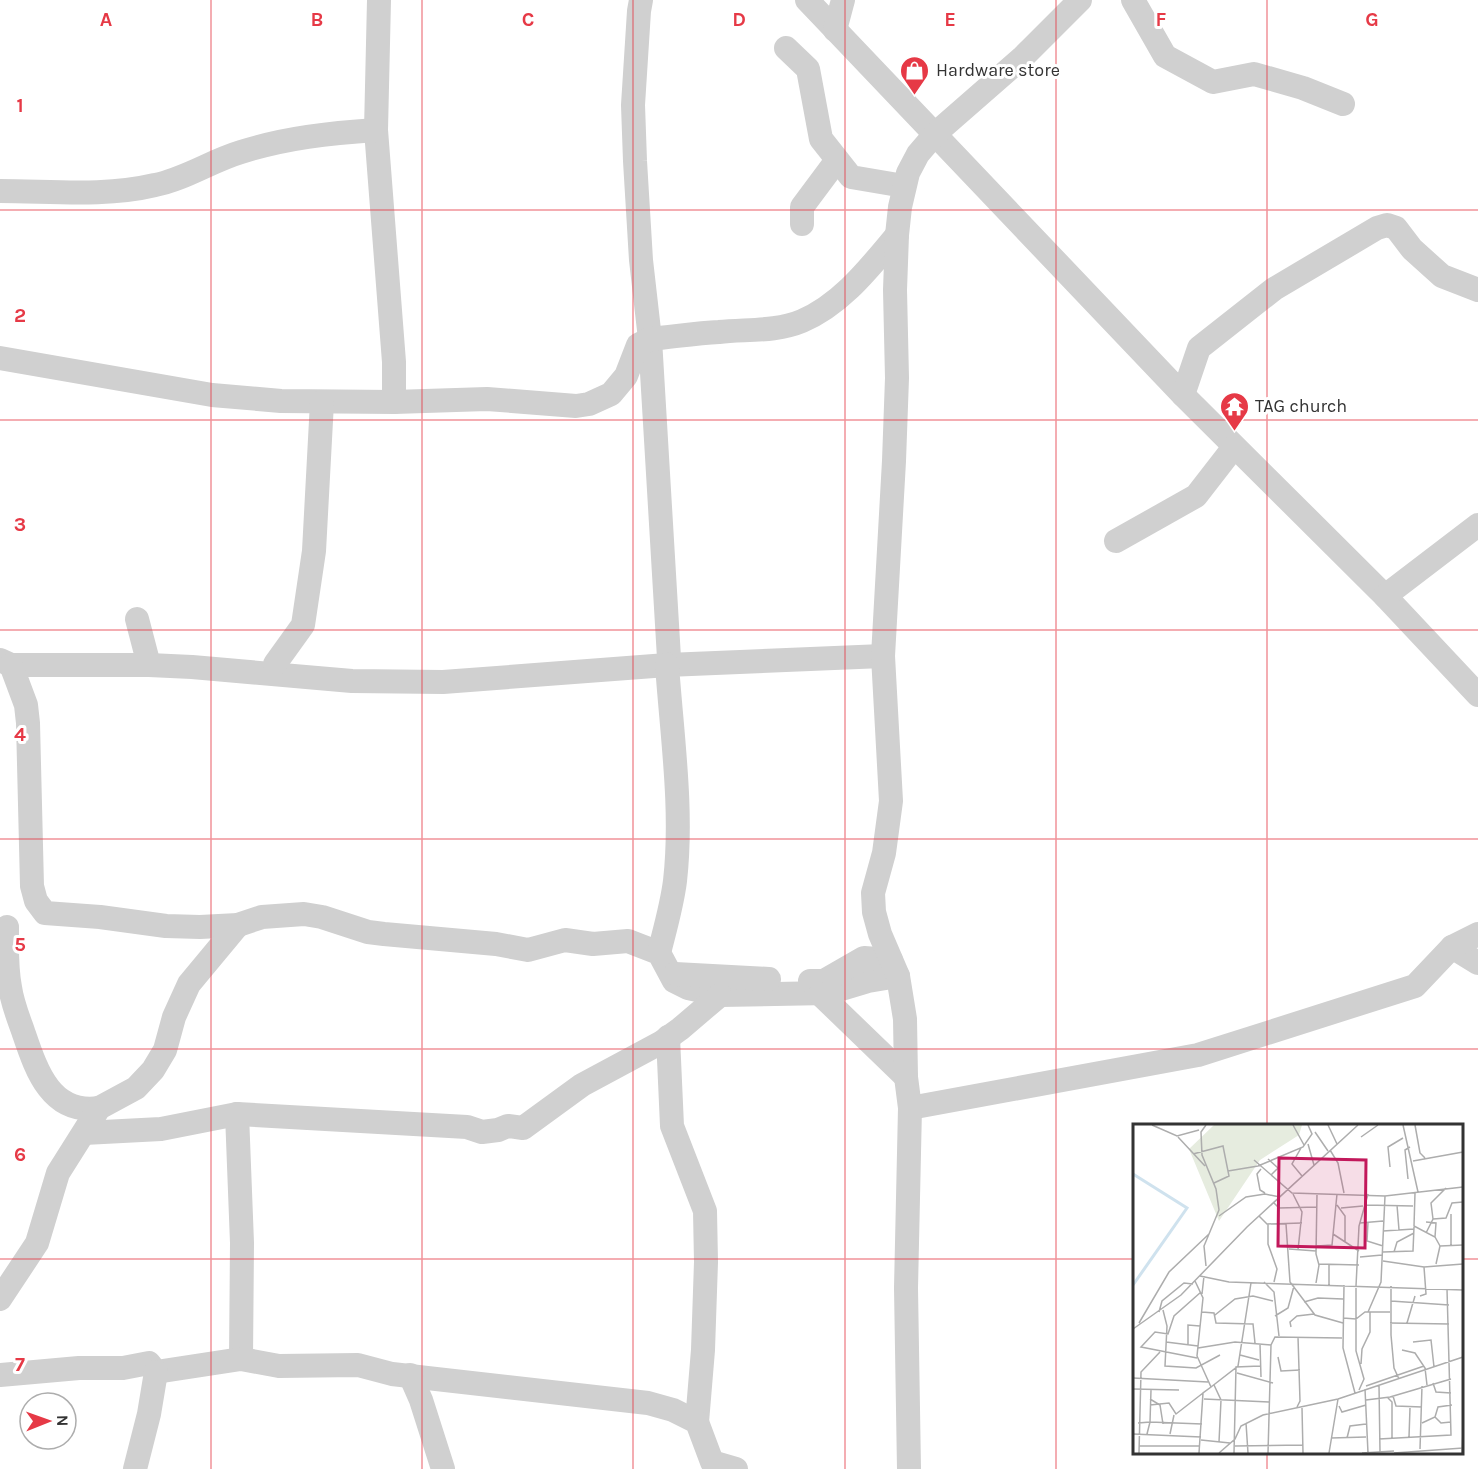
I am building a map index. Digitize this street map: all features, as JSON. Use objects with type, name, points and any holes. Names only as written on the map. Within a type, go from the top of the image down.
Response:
[{"type":"street","points":[[379,0],[376,130],[394,362],[394,402]]},
{"type":"street","points":[[642,0],[639,11],[633,105],[641,260],[650,339],[675,778],[676,858],[665,964],[674,981],[688,988],[720,995],[830,993],[868,981],[895,968]]},
{"type":"street","points":[[807,0],[1183,395],[1385,596],[1478,695]]},
{"type":"street","points":[[909,1469],[906,1288],[910,1108],[906,1077],[905,1019],[895,968],[880,934],[873,902],[875,883],[888,833],[891,801],[883,656],[897,378],[895,290],[897,235],[904,186],[918,154],[936,133],[1023,57],[1080,0]]},
{"type":"street","points":[[1133,0],[1166,56],[1213,82],[1254,74],[1303,87],[1343,104]]},
{"type":"street","points":[[836,30],[844,1]]},
{"type":"street","points":[[786,48],[808,69],[820,139],[851,177],[904,186]]},
{"type":"street","points":[[0,191],[83,193],[135,190],[176,180],[227,157],[282,141],[376,130]]},
{"type":"street","points":[[802,224],[802,207],[837,160]]},
{"type":"street","points":[[1183,395],[1199,348],[1274,289],[1377,228],[1387,225],[1396,228],[1412,249],[1442,276],[1478,290]]},
{"type":"street","points":[[0,358],[212,395],[281,401],[394,402],[487,399],[576,406],[589,404],[611,394],[626,376],[638,345],[650,339],[779,328],[802,321],[821,311],[859,279],[897,235]]},
{"type":"street","points":[[275,664],[303,625],[314,551],[322,402]]},
{"type":"street","points":[[1116,542],[1196,496],[1234,447]]},
{"type":"street","points":[[1385,596],[1478,525]]},
{"type":"street","points":[[137,619],[149,665]]},
{"type":"street","points":[[45,913],[36,901],[32,886],[26,705],[6,662],[149,665],[352,681],[443,682],[668,661],[883,656]]},
{"type":"street","points":[[238,926],[189,984],[174,1017],[165,1050],[153,1070],[136,1088],[99,1108],[83,1110],[70,1105],[51,1091],[39,1075],[17,1013],[10,988],[4,926],[45,913],[100,916],[166,926],[200,927],[238,926],[262,917],[304,914],[322,917],[368,932],[496,944],[528,950],[566,940],[593,944],[628,941],[665,964],[824,981],[864,958],[895,968]]},
{"type":"street","points":[[910,1108],[1198,1054],[1415,986],[1452,947],[1478,934]]},
{"type":"street","points":[[1452,947],[1478,963]]},
{"type":"street","points":[[820,994],[906,1077]]},
{"type":"street","points":[[84,1133],[161,1129],[237,1114],[467,1127],[482,1132],[508,1126],[523,1128],[567,1095],[669,1037],[720,995]]},
{"type":"street","points":[[669,1037],[672,1126],[705,1211],[703,1328],[697,1422],[712,1465],[736,1469]]},
{"type":"street","points":[[0,1299],[37,1243],[58,1173],[99,1108]]},
{"type":"street","points":[[237,1114],[242,1243],[241,1359]]},
{"type":"street","points":[[156,1372],[241,1359],[279,1366],[358,1365],[392,1374],[640,1402],[673,1410],[697,1422]]},
{"type":"street","points":[[0,1375],[79,1368],[123,1368],[149,1363],[156,1372],[149,1414],[135,1469]]},
{"type":"street","points":[[410,1375],[422,1400],[442,1469]]},
{"type":"place","name":"Hardware store","points":[[915,96]]},
{"type":"place","name":"TAG church","points":[[1234,432]]}]
